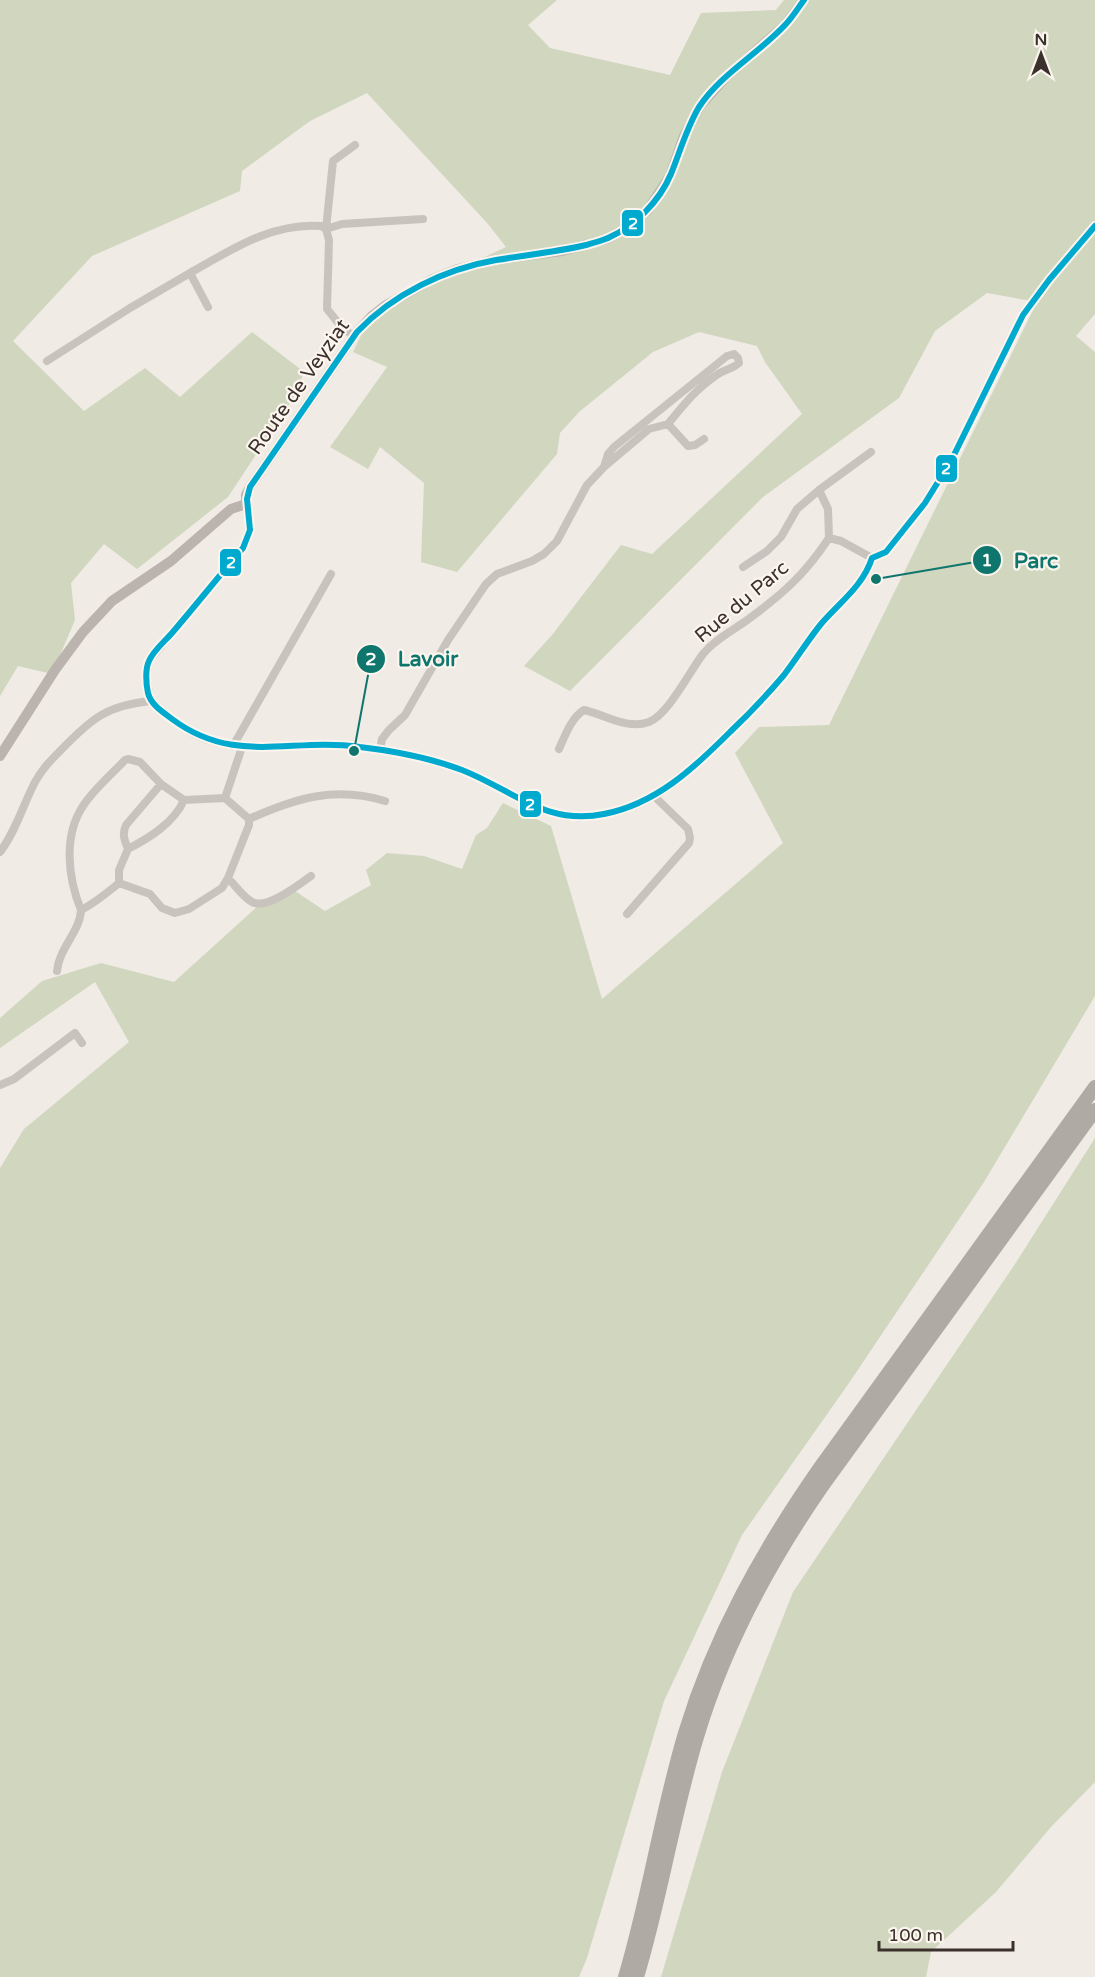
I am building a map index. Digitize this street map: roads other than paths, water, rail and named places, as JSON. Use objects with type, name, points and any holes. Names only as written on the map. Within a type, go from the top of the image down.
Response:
[{"type":"highway","points":[[625,1977],[685,1733],[712,1657],[750,1578],[819,1469],[1095,1087]]},
{"type":"highway","points":[[638,1977],[697,1736],[730,1646],[758,1588],[783,1545],[823,1485],[1095,1110]]},
{"type":"street","name":"Route de Veyziat","points":[[246,504],[246,495],[250,487],[354,337],[372,316],[386,305],[431,280],[458,269],[495,260],[578,248],[607,239],[626,228],[647,211],[659,194],[670,176],[692,120],[709,94],[785,25],[804,0]]},
{"type":"street","points":[[354,337],[340,326],[327,309],[329,240],[326,229],[333,161],[355,145]]},
{"type":"street","points":[[47,361],[130,308],[255,237],[313,225],[326,229],[342,224],[423,219]]},
{"type":"street","points":[[0,756],[55,670],[83,632],[112,601],[171,561],[231,509],[246,504],[250,516],[250,530],[243,548],[149,661],[146,678],[151,701],[193,733],[213,742],[238,746],[341,745],[380,750],[464,771],[532,805],[576,818],[622,810],[655,796],[674,785],[770,692],[823,622],[858,585],[867,572],[872,558],[886,552],[925,503],[951,462],[1023,315],[1095,226]]},
{"type":"street","points":[[190,273],[208,307]]},
{"type":"street","points":[[380,750],[382,739],[388,730],[405,715],[448,640],[486,584],[497,574],[544,554],[557,541],[587,485],[604,466],[649,429],[668,424],[694,393],[721,372],[732,369],[739,363],[738,358],[734,354],[727,356],[638,426],[608,454],[604,466]]},
{"type":"street","points":[[668,424],[688,446],[695,445],[704,439]]},
{"type":"street","points":[[743,567],[767,551],[781,537],[797,509],[871,452]]},
{"type":"street","points":[[819,490],[828,509],[829,538],[841,541],[872,558]]},
{"type":"street","name":"Rue du Parc","points":[[559,749],[567,730],[578,714],[584,710],[599,713],[623,724],[636,725],[652,721],[669,705],[704,652],[787,590],[812,563],[829,538]]},
{"type":"street","points":[[225,798],[238,746],[331,574]]},
{"type":"street","points":[[0,852],[7,842],[35,781],[45,766],[83,727],[106,712],[128,703],[151,701]]},
{"type":"street","points":[[57,971],[58,959],[81,919],[81,910],[74,894],[69,858],[73,830],[84,804],[125,760],[140,762],[161,784],[184,800],[225,798],[249,819],[249,825],[222,888],[189,909],[175,913],[162,908],[150,894],[119,883]]},
{"type":"street","points":[[128,849],[123,832],[126,825],[161,784]]},
{"type":"street","points":[[249,819],[282,804],[303,798],[341,794],[365,795],[385,801]]},
{"type":"street","points":[[627,914],[689,843],[688,829],[655,796]]},
{"type":"street","points":[[119,883],[119,870],[128,849],[158,831],[181,807],[184,800]]},
{"type":"street","points":[[228,878],[250,901],[258,904],[292,890],[311,876]]},
{"type":"street","points":[[81,910],[90,906],[119,883]]},
{"type":"street","points":[[0,1085],[14,1079],[75,1033],[82,1043]]},
{"type":"place","name":"Parc","points":[[876,579]]},
{"type":"place","name":"Lavoir","points":[[354,751]]}]
